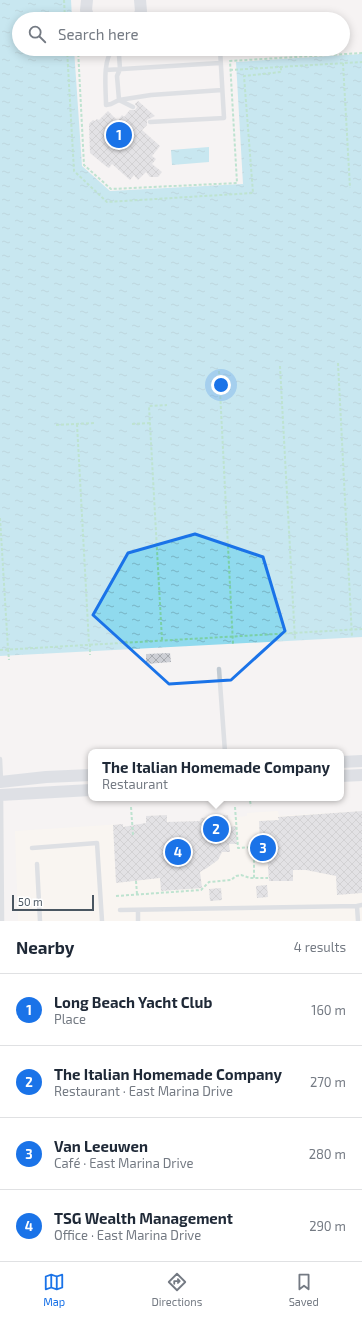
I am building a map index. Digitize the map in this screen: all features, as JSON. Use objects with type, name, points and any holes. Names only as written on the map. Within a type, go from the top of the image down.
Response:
[{"type":"main road","points":[[87,0],[87,12]]},
{"type":"main road","points":[[344,762],[362,761]]},
{"type":"main road","points":[[1,782],[46,777],[88,775]]},
{"type":"main road","points":[[344,776],[362,775]]},
{"type":"main road","points":[[1,795],[88,790]]},
{"type":"lane","points":[[108,56],[106,70],[106,105],[119,100],[151,95],[222,90]]},
{"type":"lane","points":[[119,56],[120,69],[117,76],[119,100]]},
{"type":"lane","points":[[150,122],[224,118],[220,56]]},
{"type":"lane","points":[[106,70],[220,63]]},
{"type":"lane","points":[[119,100],[133,107]]},
{"type":"lane","points":[[219,669],[225,749]]},
{"type":"lane","points":[[0,759],[2,921]]},
{"type":"lane","points":[[32,848],[97,843],[102,921]]},
{"type":"lane","points":[[37,864],[40,921]]},
{"type":"lane","points":[[120,910],[360,905],[358,921]]},
{"type":"lane","points":[[138,910],[138,921]]},
{"type":"path","points":[[64,0],[65,12]]},
{"type":"path","points":[[67,56],[74,171],[108,202],[253,193],[244,76],[282,72],[281,67]]},
{"type":"path","points":[[230,70],[362,62]]},
{"type":"path","points":[[343,63],[350,188]]},
{"type":"path","points":[[338,363],[352,637]]},
{"type":"path","points":[[280,366],[295,640]]},
{"type":"path","points":[[219,371],[233,644]]},
{"type":"path","points":[[162,640],[149,406],[167,405]]},
{"type":"path","points":[[56,425],[95,423]]},
{"type":"path","points":[[132,424],[150,423]]},
{"type":"path","points":[[77,424],[90,655]]},
{"type":"path","points":[[0,518],[9,660]]},
{"type":"path","points":[[0,650],[362,629]]},
{"type":"path","points":[[89,637],[89,645]]},
{"type":"path","points":[[7,639],[8,649]]},
{"type":"path","points":[[250,801],[251,806]]},
{"type":"path","points":[[131,807],[133,835]]},
{"type":"path","points":[[235,807],[238,848],[254,847],[254,878]]},
{"type":"path","points":[[116,896],[201,890],[209,882],[231,880],[236,876],[241,875],[250,878],[268,878]]},
{"type":"path","points":[[136,881],[137,894]]},
{"type":"highlighted area","points":[[195,534],[263,557],[285,631],[231,680],[169,684],[93,615],[128,553]]},
{"type":"shaded area","points":[[278,811],[279,816],[362,811],[362,921],[18,921],[15,831],[123,824],[124,835],[146,823],[146,816],[167,815],[168,822],[200,821],[201,818],[228,815],[228,818],[247,816],[247,813]]},
{"type":"water","points":[[0,0],[71,0],[72,12],[12,12],[12,56],[74,56],[82,166],[110,191],[243,184],[236,62],[350,56],[350,55],[362,54],[362,637],[0,656]]},
{"type":"water","points":[[209,147],[209,162],[172,165],[171,150]]},
{"type":"building","points":[[138,101],[155,116],[147,120],[147,125],[142,130],[160,146],[152,156],[156,159],[152,164],[162,172],[158,177],[150,177],[146,172],[138,180],[134,175],[130,180],[112,164],[109,168],[107,167],[90,153],[89,124],[93,120],[99,120],[108,111],[118,121],[122,115],[124,117],[130,110],[135,110],[137,107],[135,104]]},
{"type":"building","points":[[170,653],[171,662],[146,664],[146,654]]},
{"type":"building","points":[[362,811],[362,893],[337,895],[336,876],[306,870],[293,870],[293,881],[269,881],[266,839],[260,840],[259,821],[279,820],[278,817]]},
{"type":"building","points":[[167,815],[167,822],[200,821],[201,818],[228,815],[229,827],[236,826],[237,844],[229,844],[230,852],[222,852],[218,860],[200,872],[202,888],[161,891],[160,878],[116,883],[113,825],[123,824],[123,827],[146,823],[146,816]]},
{"type":"building","points":[[267,885],[268,897],[257,898],[256,886]]},
{"type":"building","points":[[221,888],[222,900],[210,901],[209,889]]},
{"type":"place","name":"Long Beach Yacht Club","points":[[119,135]]},
{"type":"place","name":"The Italian Homemade Company","points":[[216,829]]},
{"type":"place","name":"Van Leeuwen","points":[[263,848]]},
{"type":"place","name":"TSG Wealth Management","points":[[178,852]]}]
